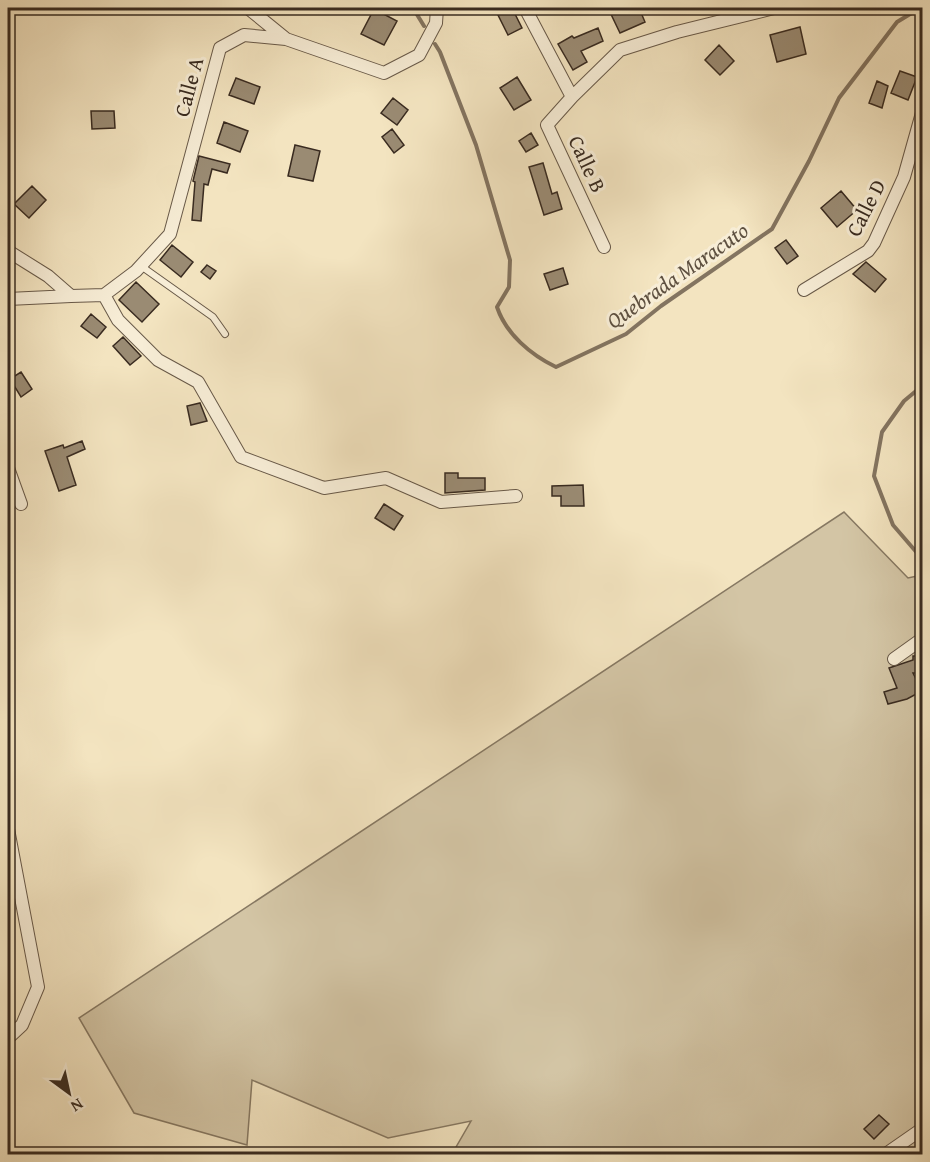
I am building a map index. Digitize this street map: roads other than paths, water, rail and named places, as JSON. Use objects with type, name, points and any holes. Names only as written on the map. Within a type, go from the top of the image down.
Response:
[{"type":"street","points":[[248,8],[286,39]]},
{"type":"street","name":"Calle A","points":[[104,295],[141,266],[170,234],[220,48],[244,35],[286,39],[384,73],[419,55],[436,23],[438,8]]},
{"type":"street","points":[[525,8],[572,97],[620,50],[676,32],[774,8]]},
{"type":"street","name":"Calle B","points":[[572,97],[547,125],[604,247]]},
{"type":"street","name":"Calle D","points":[[804,290],[868,250],[874,243],[904,177],[922,113]]},
{"type":"street","points":[[8,251],[48,276],[71,296]]},
{"type":"street","points":[[8,300],[104,295],[118,320],[158,360],[198,382],[241,457],[324,488],[386,478],[441,502],[516,496]]},
{"type":"street","points":[[8,468],[21,504]]},
{"type":"street","points":[[894,659],[922,639]]},
{"type":"street","points":[[8,829],[38,987],[22,1025],[8,1038]]},
{"type":"street","points":[[886,1155],[922,1129]]},
{"type":"lane","points":[[141,266],[213,317],[225,334]]},
{"type":"waterway","name":"Quebrada Maracuto","points":[[413,8],[424,26]]},
{"type":"waterway","name":"Quebrada Maracuto","points":[[435,44],[476,145],[510,260],[509,287],[497,307],[506,326],[520,343],[556,367],[626,334],[661,306],[772,229],[809,161],[839,98],[897,22],[920,8]]},
{"type":"waterway","name":"Quebrada Maracuto","points":[[922,386],[904,401],[882,432],[874,476],[893,525],[918,554],[922,553]]}]
